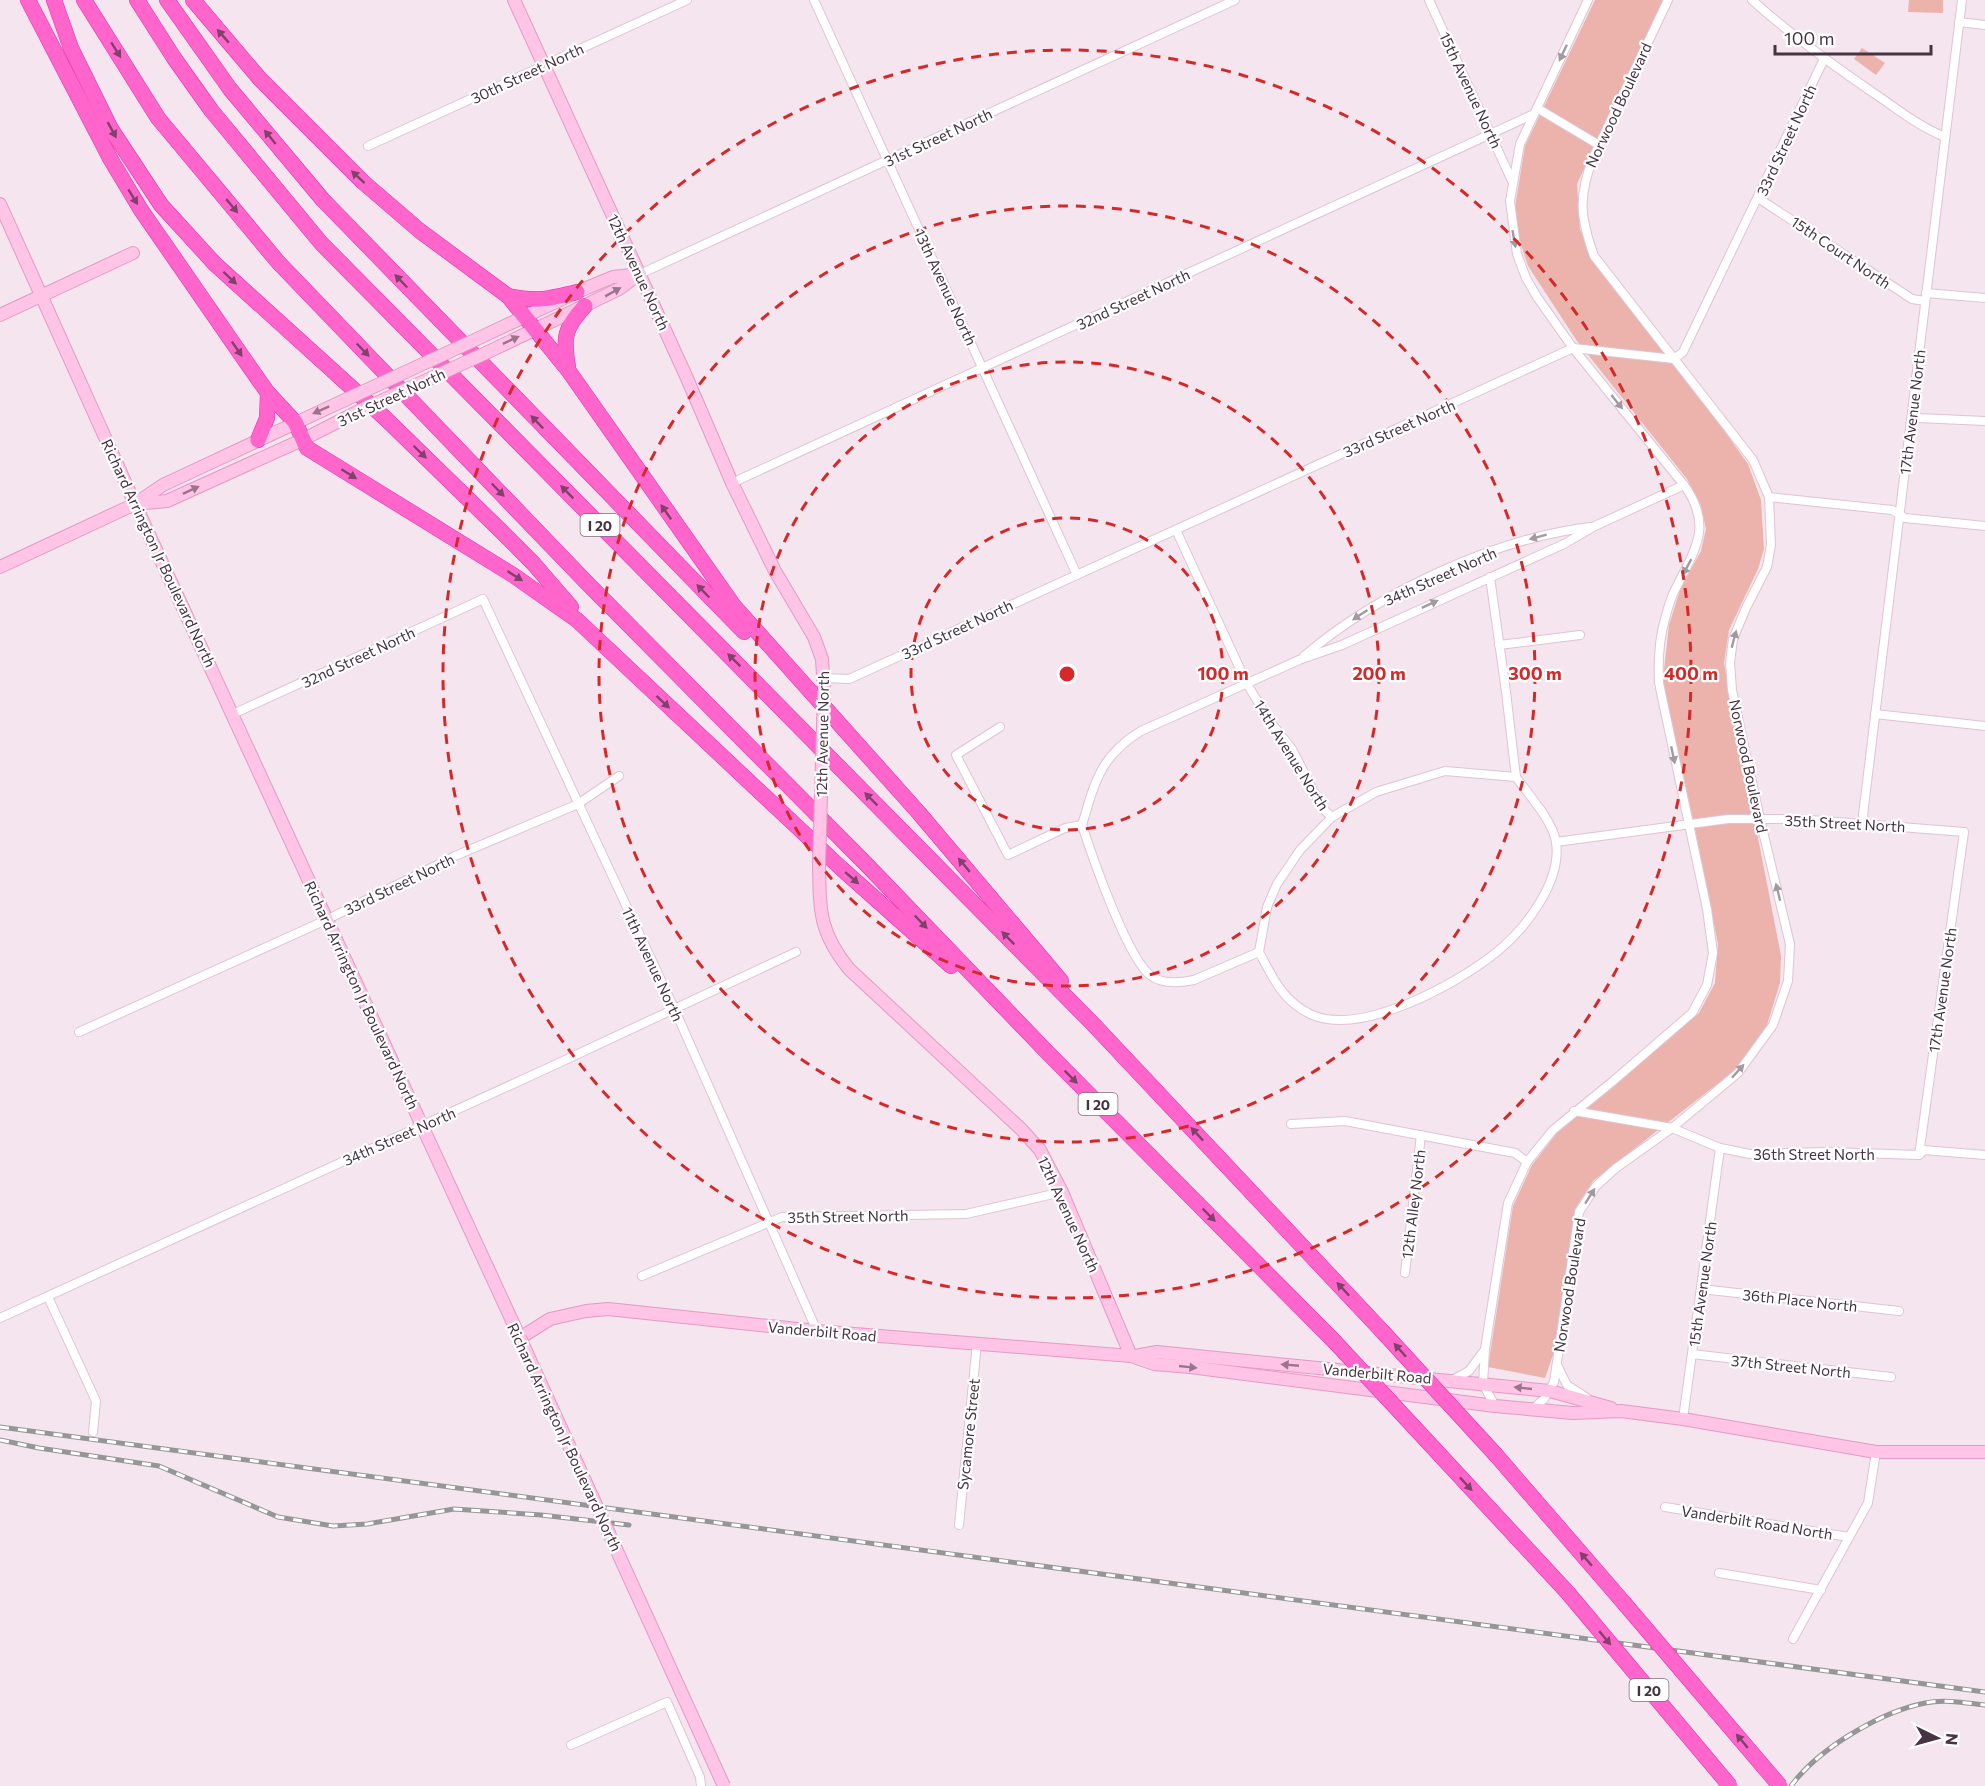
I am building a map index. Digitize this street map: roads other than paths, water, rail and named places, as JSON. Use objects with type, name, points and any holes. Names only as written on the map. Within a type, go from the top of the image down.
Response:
[{"type":"highway","points":[[28,0],[111,160],[164,246],[268,393],[294,422],[307,448],[550,600],[600,641],[842,869],[1047,1052]]},
{"type":"highway","points":[[54,0],[71,48],[111,129],[161,205],[214,264],[385,418],[533,563],[600,641]]},
{"type":"highway","name":"I 20","points":[[84,0],[158,118],[278,262],[589,585],[1334,1341],[1568,1593],[1730,1786]]},
{"type":"highway","name":"I 20","points":[[137,0],[211,110],[321,243],[1093,1024],[1496,1455],[1780,1786]]},
{"type":"highway","points":[[167,0],[230,88],[323,200],[906,798]]},
{"type":"highway","points":[[193,0],[260,79],[363,182],[420,231],[508,296],[568,370],[753,630],[906,798],[1046,961],[1093,1024]]},
{"type":"highway","points":[[508,296],[530,301],[546,300],[576,292]]},
{"type":"highway","points":[[568,370],[564,341],[566,332],[571,322],[585,306]]},
{"type":"highway","points":[[258,440],[267,418],[268,393]]},
{"type":"street","name":"12th Avenue North","points":[[514,0],[640,273],[732,483],[771,563],[814,637],[822,659],[824,684],[819,866],[821,917],[826,935],[836,953],[865,984],[1021,1129],[1040,1150],[1062,1192],[1131,1356]]},
{"type":"street","name":"30th Street North","points":[[368,146],[687,0]]},
{"type":"street","name":"13th Avenue North","points":[[814,0],[1077,575]]},
{"type":"street","name":"31st Street North","points":[[135,504],[167,501],[302,440],[359,411],[585,306],[619,289],[640,273],[1235,0]]},
{"type":"street","name":"15th Avenue North","points":[[1429,0],[1512,181]]},
{"type":"street","points":[[1495,1406],[1483,1384],[1485,1349],[1508,1203],[1527,1161],[1553,1130],[1574,1111],[1612,1082],[1692,1013],[1707,985],[1713,953],[1707,909],[1663,710],[1658,663],[1664,620],[1676,586],[1694,554],[1701,529],[1699,513],[1693,497],[1684,485],[1573,348],[1537,297],[1526,278],[1517,254],[1510,201],[1520,144],[1588,0]]},
{"type":"street","name":"Norwood Boulevard","points":[[1533,1409],[1544,1399],[1554,1382],[1579,1212],[1596,1186],[1616,1168],[1672,1128],[1738,1073],[1773,1025],[1788,981],[1790,944],[1732,690],[1730,663],[1733,639],[1767,567],[1771,545],[1769,497],[1753,460],[1594,256],[1584,228],[1582,200],[1584,181],[1668,0]]},
{"type":"street","points":[[1752,0],[1824,59],[1912,120],[1945,137]]},
{"type":"street","name":"17th Avenue North","points":[[1866,824],[1863,815],[1962,0]]},
{"type":"street","points":[[1959,22],[1985,25]]},
{"type":"street","name":"33rd Street North","points":[[1674,359],[1683,352],[1824,59]]},
{"type":"street","name":"32nd Street North","points":[[732,483],[1536,111]]},
{"type":"street","points":[[1536,111],[1599,145]]},
{"type":"street","name":"15th Court North","points":[[1758,198],[1912,299],[1925,297]]},
{"type":"street","name":"Richard Arrington Jr Boulevard North","points":[[0,204],[135,504],[724,1786]]},
{"type":"street","points":[[0,315],[134,253]]},
{"type":"street","name":"31st Street North","points":[[0,567],[135,504],[163,485],[294,422],[576,292],[613,277],[640,273]]},
{"type":"street","points":[[1925,297],[1985,298]]},
{"type":"street","points":[[1573,348],[1674,359]]},
{"type":"street","name":"33rd Street North","points":[[824,684],[858,675],[1573,348]]},
{"type":"street","points":[[1913,408],[1918,418],[1985,421]]},
{"type":"street","name":"34th Street North","points":[[1082,825],[1096,777],[1122,743],[1141,731],[1299,660],[1342,645],[1564,544],[1595,526],[1684,485]]},
{"type":"street","points":[[1769,497],[1893,510],[1905,518],[1985,526]]},
{"type":"street","name":"34th Street North","points":[[1299,660],[1323,640],[1370,609],[1449,569],[1527,540],[1563,530],[1595,526]]},
{"type":"street","name":"14th Avenue North","points":[[1176,530],[1247,684],[1269,720],[1292,749],[1322,808],[1332,817]]},
{"type":"street","points":[[1490,577],[1516,777],[1542,812],[1556,842],[1554,871],[1546,893],[1523,926],[1498,951],[1444,988],[1389,1011],[1345,1021],[1312,1015],[1286,998],[1259,952],[1267,906],[1277,884],[1300,850],[1332,817],[1376,792],[1444,771],[1516,777]]},
{"type":"street","name":"32nd Street North","points":[[233,714],[483,599]]},
{"type":"street","name":"11th Avenue North","points":[[483,599],[674,1008],[817,1331]]},
{"type":"street","points":[[1500,645],[1580,635]]},
{"type":"street","points":[[1875,714],[1985,726]]},
{"type":"street","points":[[1000,727],[956,755],[1008,855],[1065,828],[1082,825],[1092,857],[1113,908],[1138,960],[1150,976],[1170,983],[1182,983],[1259,952]]},
{"type":"street","name":"33rd Street North","points":[[79,1032],[326,920],[455,856],[578,804],[619,776]]},
{"type":"street","name":"35th Street North","points":[[1556,842],[1728,819],[1799,819],[1956,830]]},
{"type":"street","name":"17th Avenue North","points":[[1919,1155],[1964,832],[1956,830]]},
{"type":"street","name":"34th Street North","points":[[0,1318],[549,1068],[796,952]]},
{"type":"street","name":"36th Street North","points":[[1574,1111],[1672,1128],[1720,1148],[1750,1154],[1827,1152],[1919,1155],[1924,1150],[1985,1155]]},
{"type":"street","points":[[1291,1124],[1345,1121],[1515,1153],[1527,1161]]},
{"type":"street","name":"12th Alley North","points":[[1405,1273],[1420,1135]]},
{"type":"street","name":"15th Avenue North","points":[[1683,1419],[1720,1148]]},
{"type":"street","name":"35th Street North","points":[[642,1276],[782,1217],[966,1214],[1062,1192]]},
{"type":"street","name":"36th Place North","points":[[1701,1289],[1899,1311]]},
{"type":"street","points":[[48,1297],[96,1401],[93,1432]]},
{"type":"street","name":"Vanderbilt Road","points":[[520,1338],[550,1319],[586,1311],[608,1310],[817,1331],[1131,1356],[1157,1353],[1452,1380],[1550,1391],[1621,1411]]},
{"type":"street","name":"Sycamore Street","points":[[959,1525],[977,1343]]},
{"type":"street","points":[[1452,1380],[1469,1371],[1485,1349]]},
{"type":"street","name":"37th Street North","points":[[1692,1354],[1891,1377]]},
{"type":"street","name":"Vanderbilt Road","points":[[1131,1356],[1154,1364],[1190,1366],[1495,1406],[1573,1413],[1621,1411],[1683,1419],[1876,1452],[1985,1452]]},
{"type":"street","points":[[1557,1365],[1567,1385],[1593,1402]]},
{"type":"street","points":[[1793,1639],[1868,1503],[1876,1452]]},
{"type":"street","name":"Vanderbilt Road North","points":[[1665,1507],[1849,1537]]},
{"type":"street","points":[[1719,1573],[1821,1590]]},
{"type":"street","points":[[571,1745],[667,1702],[700,1777],[701,1786]]},
{"type":"railway","points":[[0,1427],[1985,1692]]},
{"type":"railway","points":[[0,1440],[159,1466],[278,1517],[333,1526],[367,1524],[454,1509],[541,1515],[629,1525]]},
{"type":"railway","points":[[1791,1786],[1803,1772],[1833,1746],[1870,1723],[1889,1715],[1925,1703],[1940,1701],[1985,1705]]}]
